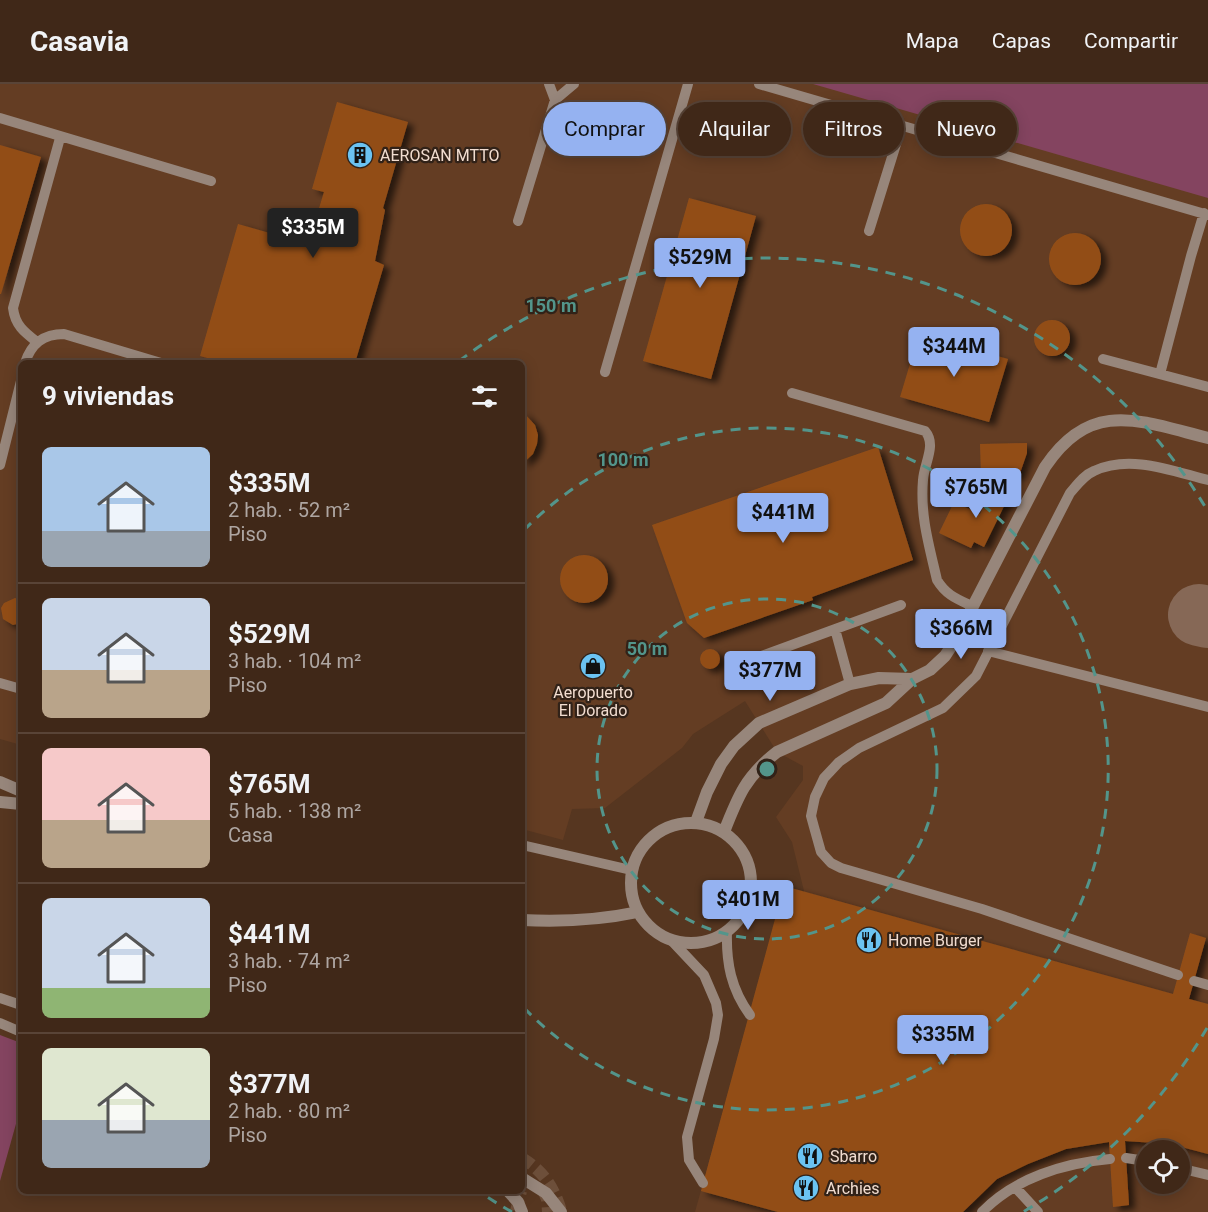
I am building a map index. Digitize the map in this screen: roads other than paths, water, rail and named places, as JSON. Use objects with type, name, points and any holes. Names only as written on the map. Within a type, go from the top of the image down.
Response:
[{"type":"street","points":[[724,832],[741,790],[750,776],[777,752],[886,703],[912,679],[930,670],[945,656],[1045,467],[1070,436],[1082,429],[1120,420],[1137,421],[1208,438]]},
{"type":"street","points":[[696,822],[721,764],[734,746],[759,723],[850,684],[879,678],[912,679]]},
{"type":"street","points":[[0,782],[18,790]]},
{"type":"street","points":[[0,802],[18,804]]},
{"type":"street","points":[[696,822],[711,825],[724,832],[744,852],[749,866],[750,895],[745,909],[727,931],[700,942],[685,943],[670,940],[657,933],[646,924],[632,899],[631,870],[640,850],[655,834],[675,825],[696,822]]},
{"type":"street","points":[[525,920],[611,918],[638,912]]},
{"type":"street","points":[[525,1180],[546,1193],[561,1212]]},
{"type":"street","points":[[511,1194],[518,1202],[522,1212]]},
{"type":"lane","points":[[549,84],[555,100]]},
{"type":"lane","points":[[518,221],[555,100],[574,84]]},
{"type":"lane","points":[[605,372],[688,84]]},
{"type":"lane","points":[[759,84],[822,102]]},
{"type":"lane","points":[[0,118],[60,138],[211,181]]},
{"type":"lane","points":[[904,126],[1206,214],[1191,256],[1160,374]]},
{"type":"lane","points":[[37,342],[19,328],[13,308],[60,138]]},
{"type":"lane","points":[[869,231],[892,156]]},
{"type":"lane","points":[[27,360],[30,350],[37,342],[45,337],[64,334],[151,360]]},
{"type":"lane","points":[[1103,359],[1208,387]]},
{"type":"lane","points":[[0,465],[18,393]]},
{"type":"lane","points":[[792,393],[925,431],[930,437],[931,445],[923,477],[922,512],[937,580],[943,590],[951,596],[972,606]]},
{"type":"lane","points":[[1178,975],[982,909],[841,868],[831,863],[821,852],[812,816],[815,797],[824,778],[839,762],[859,748],[943,708],[976,676],[1070,493],[1086,475],[1111,465],[1131,463],[1153,466],[1208,480]]},
{"type":"lane","points":[[737,665],[901,605]]},
{"type":"lane","points":[[835,629],[850,684]]},
{"type":"lane","points":[[988,651],[1208,707]]},
{"type":"lane","points":[[0,683],[18,688]]},
{"type":"lane","points":[[525,846],[631,870]]},
{"type":"lane","points":[[727,931],[726,956],[729,971],[735,988],[750,1015]]},
{"type":"lane","points":[[670,940],[704,975],[716,1003],[718,1015],[714,1040],[687,1137],[688,1160],[703,1183]]},
{"type":"lane","points":[[1194,981],[1208,985]]},
{"type":"lane","points":[[0,998],[18,1004]]},
{"type":"lane","points":[[0,1023],[18,1031]]},
{"type":"lane","points":[[982,1212],[1022,1182],[1062,1167],[1110,1158]]},
{"type":"lane","points":[[1126,1158],[1136,1160]]},
{"type":"lane","points":[[1190,1171],[1208,1175]]},
{"type":"lane","points":[[1016,1187],[1038,1212]]},
{"type":"tunnel","points":[[525,1160],[547,1180],[561,1211]]},
{"type":"tunnel","points":[[543,1190],[547,1199],[548,1212]]},
{"type":"tunnel","points":[[516,1211],[520,1194]]},
{"type":"place","name":"AEROSAN MTTO","points":[[360,155]]},
{"type":"place","name":"Aeropuerto El Dorado","points":[[593,666]]},
{"type":"place","name":"Home Burger","points":[[869,940]]},
{"type":"place","name":"Sbarro","points":[[810,1156]]},
{"type":"place","name":"Archies","points":[[806,1188]]}]
